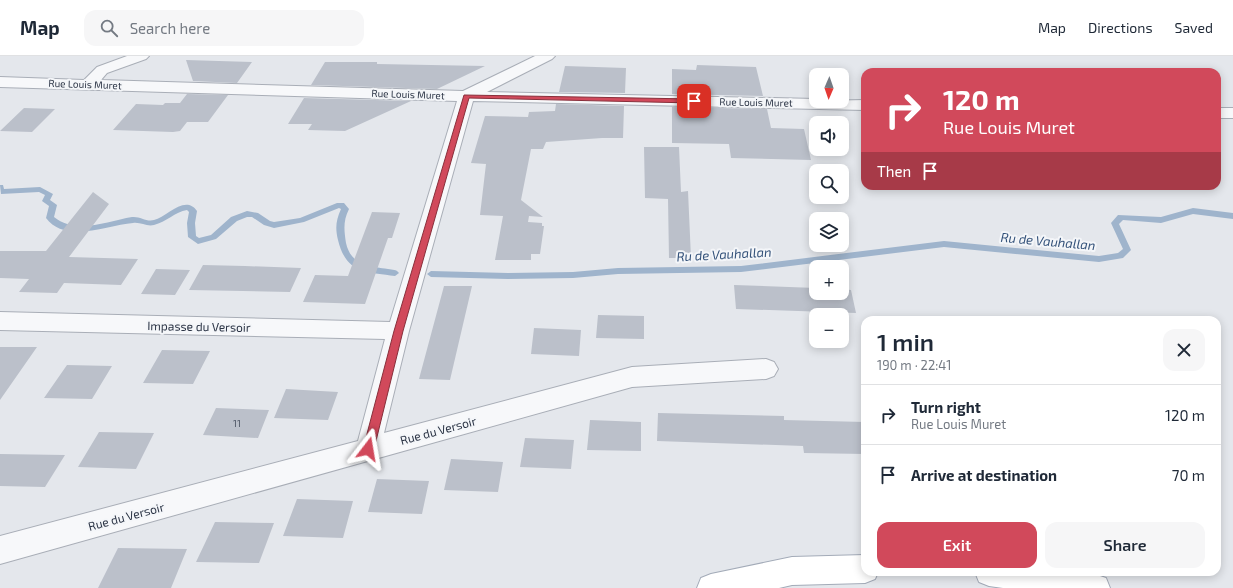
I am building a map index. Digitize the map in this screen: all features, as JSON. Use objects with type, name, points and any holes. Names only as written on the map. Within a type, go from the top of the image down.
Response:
[{"type":"main road","points":[[711,588],[792,571],[861,568]]},
{"type":"main road","points":[[1022,576],[1056,580],[1096,588]]},
{"type":"street","points":[[89,84],[102,70],[141,56]]},
{"type":"street","points":[[368,449],[398,331],[466,96],[547,56]]},
{"type":"street","name":"Rue Louis Muret","points":[[0,82],[466,96],[861,105]]},
{"type":"street","points":[[1221,112],[1233,113]]},
{"type":"street","name":"Impasse du Versoir","points":[[0,321],[398,331]]},
{"type":"street","name":"Rue du Versoir","points":[[0,550],[632,378],[766,369]]},
{"type":"building","points":[[186,60],[252,62],[237,83],[193,81]]},
{"type":"building","points":[[325,62],[377,62],[377,64],[485,66],[437,89],[311,85]]},
{"type":"building","points":[[697,65],[756,67],[763,96],[672,94],[672,69],[696,70]]},
{"type":"building","points":[[565,66],[626,68],[625,93],[559,92]]},
{"type":"building","points":[[187,94],[228,95],[208,122],[187,122],[180,131],[113,130],[136,104],[163,105],[165,103],[180,103]]},
{"type":"building","points":[[304,98],[411,101],[345,131],[308,130],[312,124],[288,124]]},
{"type":"building","points":[[556,104],[624,106],[623,138],[546,142],[543,149],[531,149],[521,200],[543,217],[529,216],[528,222],[542,223],[542,226],[544,226],[540,254],[531,254],[531,260],[495,260],[503,216],[480,215],[486,164],[471,163],[485,116],[528,117],[529,112],[555,111]]},
{"type":"building","points":[[672,107],[767,109],[771,128],[804,129],[811,160],[731,158],[729,144],[672,143]]},
{"type":"building","points":[[24,108],[55,109],[32,132],[0,131]]},
{"type":"building","points":[[644,147],[679,147],[681,192],[688,191],[691,258],[669,258],[668,199],[645,198]]},
{"type":"building","points":[[93,192],[109,204],[69,257],[138,259],[121,285],[64,283],[57,293],[19,292],[29,279],[0,278],[0,251],[46,251]]},
{"type":"building","points":[[372,212],[400,213],[392,238],[388,238],[365,304],[303,302],[315,275],[348,276]]},
{"type":"building","points":[[203,265],[301,268],[290,292],[189,290]]},
{"type":"building","points":[[156,269],[190,270],[175,295],[141,294]]},
{"type":"building","points":[[734,285],[809,288],[809,300],[849,300],[849,290],[851,290],[856,313],[849,313],[849,308],[809,308],[809,311],[736,309]]},
{"type":"building","points":[[444,286],[472,286],[450,380],[419,379]]},
{"type":"building","points":[[598,315],[644,316],[644,339],[596,338]]},
{"type":"building","points":[[534,328],[581,330],[579,356],[531,354]]},
{"type":"building","points":[[0,347],[37,347],[0,400]]},
{"type":"building","points":[[162,350],[210,351],[193,384],[143,383]]},
{"type":"building","points":[[67,365],[112,366],[92,399],[44,398]]},
{"type":"building","points":[[286,389],[338,392],[328,420],[274,418]]},
{"type":"building","points":[[216,408],[269,410],[258,438],[203,435]]},
{"type":"building","points":[[658,413],[784,416],[784,420],[861,422],[861,454],[804,453],[803,446],[657,441]]},
{"type":"building","points":[[590,420],[641,422],[641,451],[587,450]]},
{"type":"building","points":[[99,432],[154,433],[136,469],[78,467]]},
{"type":"building","points":[[525,438],[574,440],[571,469],[520,467]]},
{"type":"building","points":[[0,454],[65,455],[45,487],[0,486]]},
{"type":"building","points":[[451,459],[503,462],[498,492],[444,490]]},
{"type":"building","points":[[377,479],[429,481],[422,514],[368,512]]},
{"type":"building","points":[[297,499],[353,501],[343,538],[283,536]]},
{"type":"building","points":[[215,522],[274,523],[259,563],[196,562]]},
{"type":"building","points":[[118,548],[187,549],[171,588],[98,588]]},
{"type":"waterway","name":"Ru de Vauhallan","points":[[0,187],[1,192],[40,189],[49,194],[46,201],[53,205],[50,218],[57,224],[67,227],[89,228],[133,220],[153,223],[162,220],[178,210],[189,207],[193,211],[191,223],[192,237],[198,241],[207,240],[214,237],[234,219],[247,214],[255,215],[270,225],[274,225],[302,220],[329,208],[341,205],[345,209],[340,221],[340,232],[347,256],[362,267],[395,273]]},
{"type":"waterway","name":"Ru de Vauhallan","points":[[431,274],[508,276],[573,275],[618,271],[741,269],[944,244],[1099,259],[1120,256],[1127,250],[1115,223],[1121,217],[1161,220],[1193,211],[1233,216]]},
{"type":"route","points":[[368,449],[398,331],[466,96],[694,101]]}]
